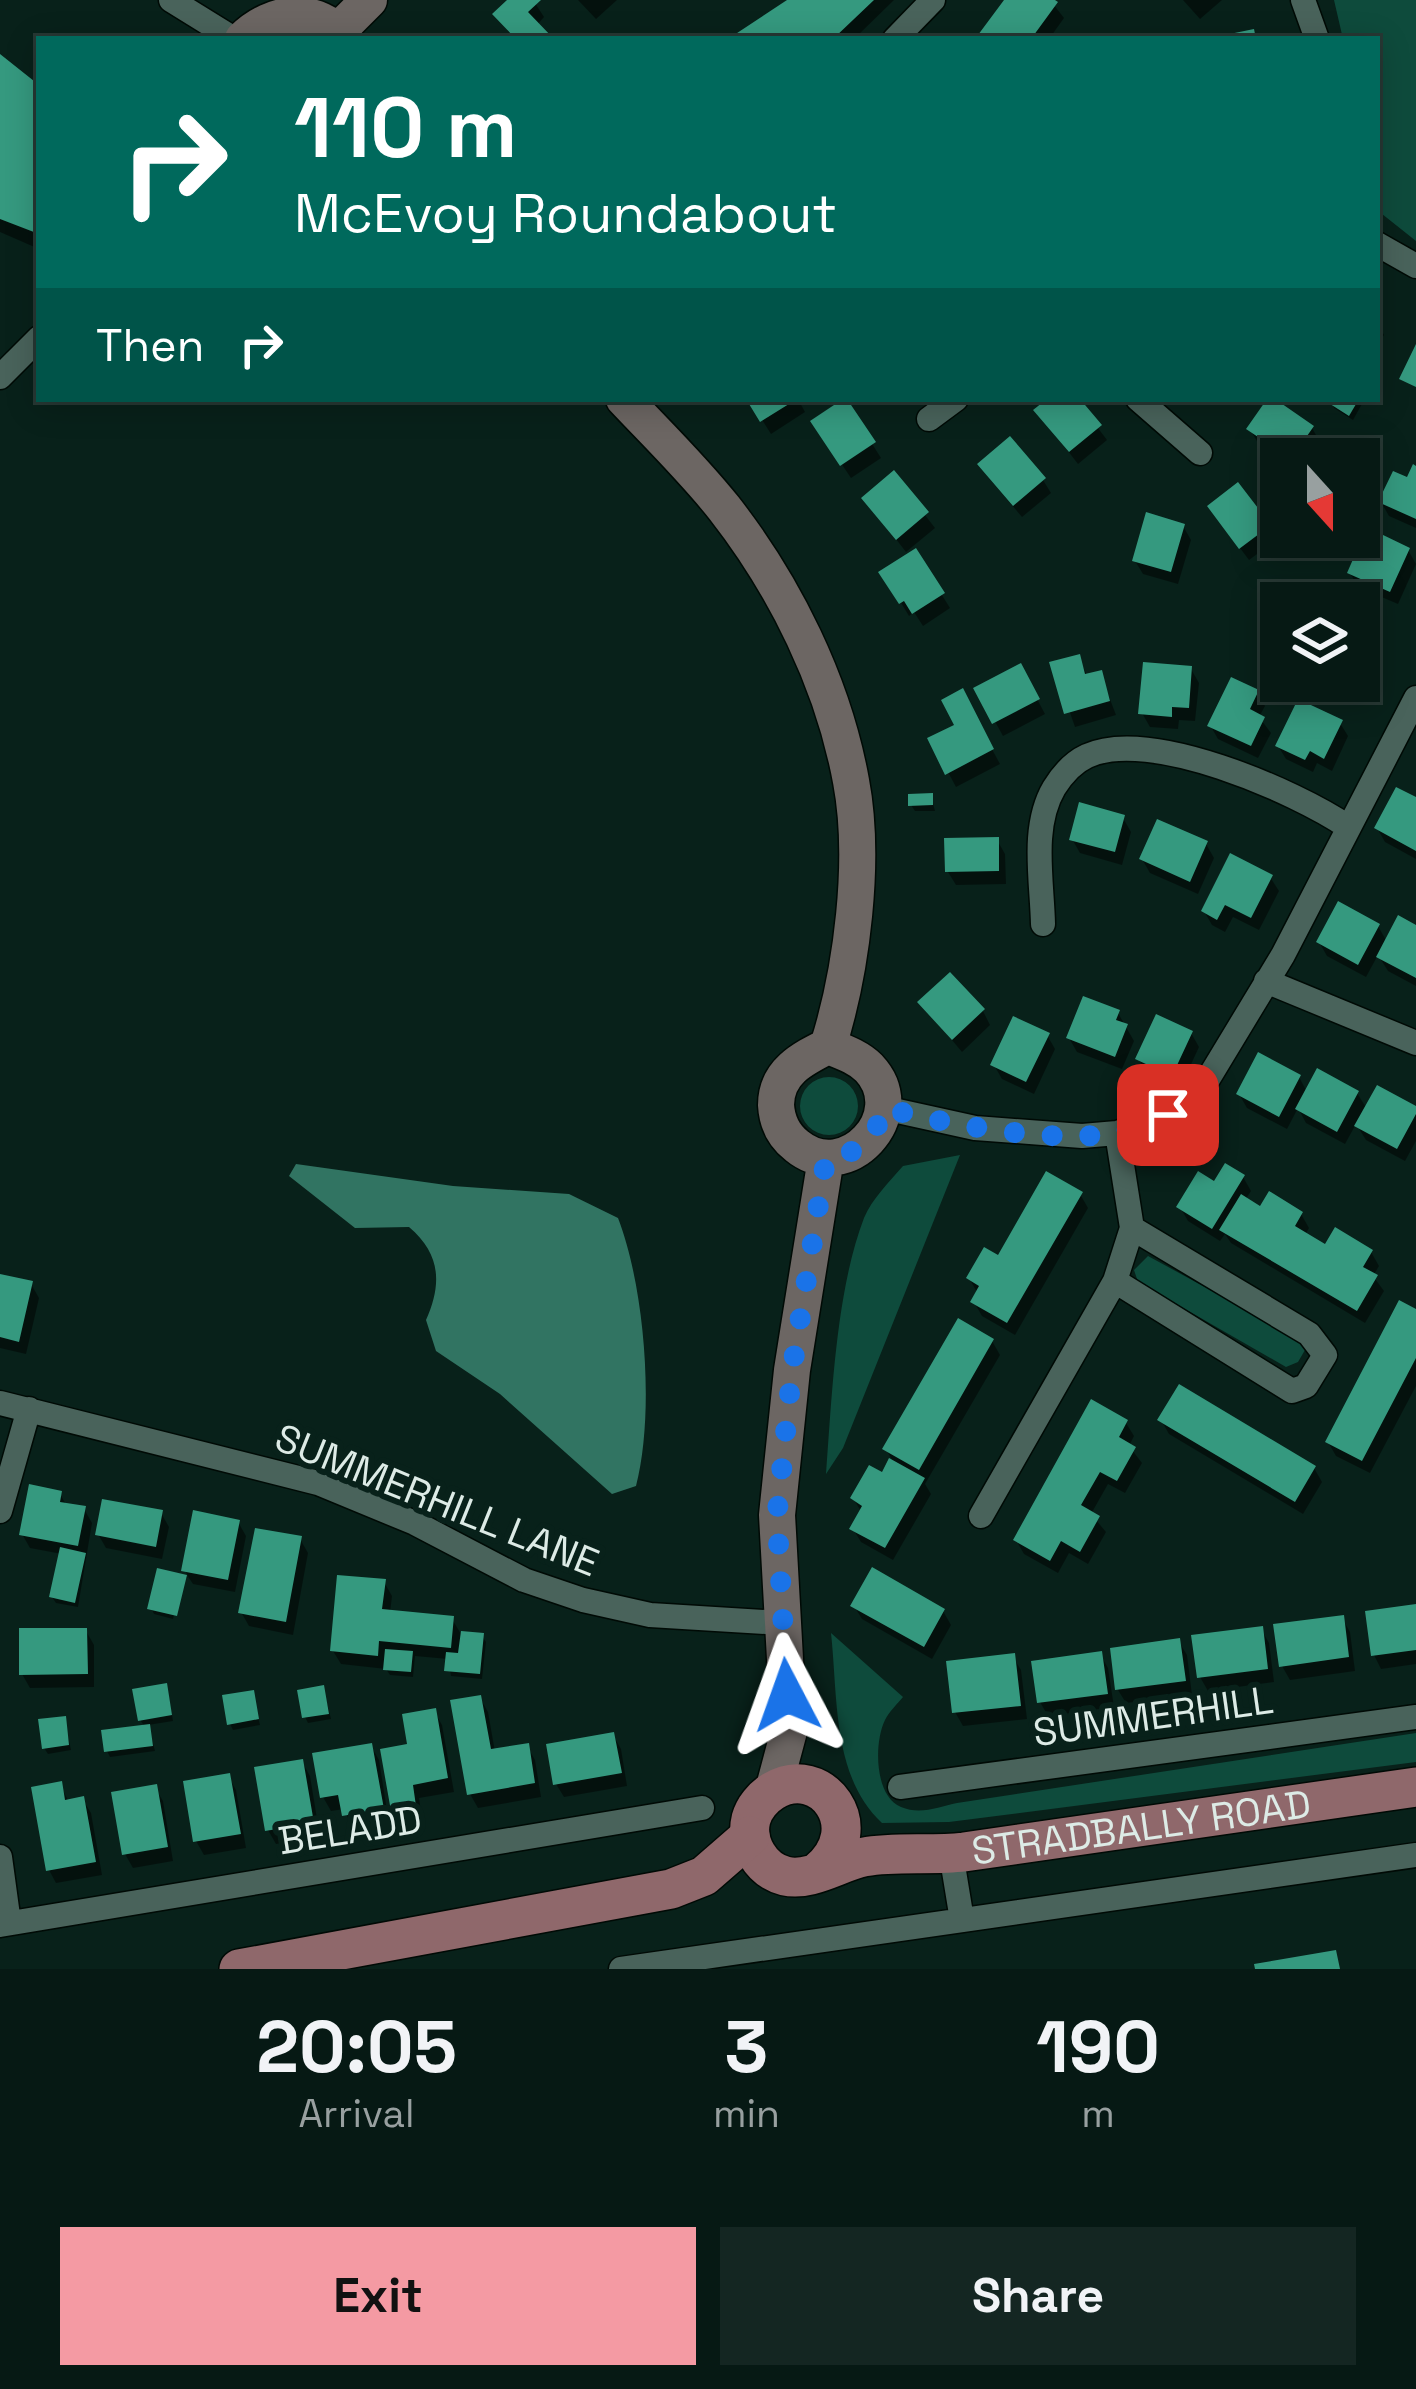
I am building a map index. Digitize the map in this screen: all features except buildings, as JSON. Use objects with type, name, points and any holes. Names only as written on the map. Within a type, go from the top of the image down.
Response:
[{"type":"main road","points":[[243,36],[275,17],[298,14],[319,19],[342,35],[369,0]]},
{"type":"main road","points":[[627,402],[723,507],[773,580],[800,629],[831,707],[851,783],[856,850],[839,1011],[828,1046],[795,1064],[782,1080],[776,1101],[778,1122],[789,1140],[806,1153],[826,1158],[847,1156],[865,1145],[878,1128],[884,1108],[881,1087],[871,1070],[828,1046]]},
{"type":"main road","points":[[773,1790],[789,1731],[777,1515],[792,1370],[826,1158]]},
{"type":"main road","points":[[789,1731],[837,1808],[842,1825],[827,1862],[767,1867],[750,1837],[751,1818],[760,1802],[773,1790],[790,1784],[825,1794]]},
{"type":"main road","name":"STRADBALLY ROAD","points":[[239,1969],[671,1889],[704,1876],[951,1853],[1416,1787]]},
{"type":"main road","name":"STRADBALLY ROAD","points":[[704,1876],[750,1837]]},
{"type":"street","points":[[171,0],[234,36]]},
{"type":"street","points":[[898,36],[933,0]]},
{"type":"street","points":[[1304,0],[1315,36]]},
{"type":"street","points":[[1380,246],[1416,266]]},
{"type":"street","points":[[0,377],[36,341]]},
{"type":"street","points":[[929,419],[952,402]]},
{"type":"street","points":[[1141,402],[1199,453]]},
{"type":"street","points":[[884,1108],[975,1128],[1082,1136],[1117,1133],[1168,1115],[1202,1089],[1348,827],[1410,727],[1416,698]]},
{"type":"street","points":[[1043,924],[1041,823],[1055,787],[1086,756],[1106,750],[1171,754],[1217,766],[1310,802],[1348,827]]},
{"type":"street","points":[[1266,981],[1416,1042]]},
{"type":"street","points":[[980,1516],[1114,1281],[1132,1228],[1117,1133]]},
{"type":"street","points":[[1114,1281],[1292,1391],[1306,1386],[1325,1355],[1310,1334],[1132,1228]]},
{"type":"street","name":"SUMMERHILL LANE","points":[[0,1402],[318,1483],[415,1523],[524,1580],[583,1600],[650,1615],[781,1623]]},
{"type":"street","points":[[0,1511],[29,1409]]},
{"type":"street","name":"SUMMERHILL","points":[[900,1787],[1416,1717]]},
{"type":"street","name":"BELADD","points":[[0,1857],[5,1924],[702,1808]]},
{"type":"street","points":[[951,1853],[962,1920]]},
{"type":"street","points":[[621,1969],[1416,1855]]},
{"type":"shaded area","points":[[1334,0],[1416,0],[1416,241],[1380,212],[1380,36],[1342,36]]},
{"type":"shaded area","points":[[829,1077],[849,1086],[858,1106],[849,1126],[829,1135],[809,1126],[800,1106],[809,1086]]},
{"type":"shaded area","points":[[960,1155],[843,1448],[826,1474],[841,1311],[864,1218],[903,1166]]},
{"type":"shaded area","points":[[296,1164],[453,1186],[569,1194],[618,1218],[635,1279],[644,1351],[645,1423],[636,1486],[612,1494],[500,1394],[436,1351],[426,1320],[435,1294],[436,1270],[420,1237],[409,1227],[355,1228],[289,1176]]},
{"type":"shaded area","points":[[1148,1256],[1302,1340],[1305,1350],[1298,1362],[1286,1367],[1138,1282],[1134,1270]]},
{"type":"shaded area","points":[[831,1633],[903,1697],[885,1720],[878,1754],[886,1792],[908,1809],[929,1810],[1416,1733],[1416,1762],[949,1822],[882,1823],[854,1783],[846,1760]]},
{"type":"route","points":[[787,1695],[777,1515],[792,1370],[826,1158],[847,1156],[865,1145],[878,1128],[884,1108],[975,1128],[1082,1136],[1117,1133],[1168,1115]]}]
